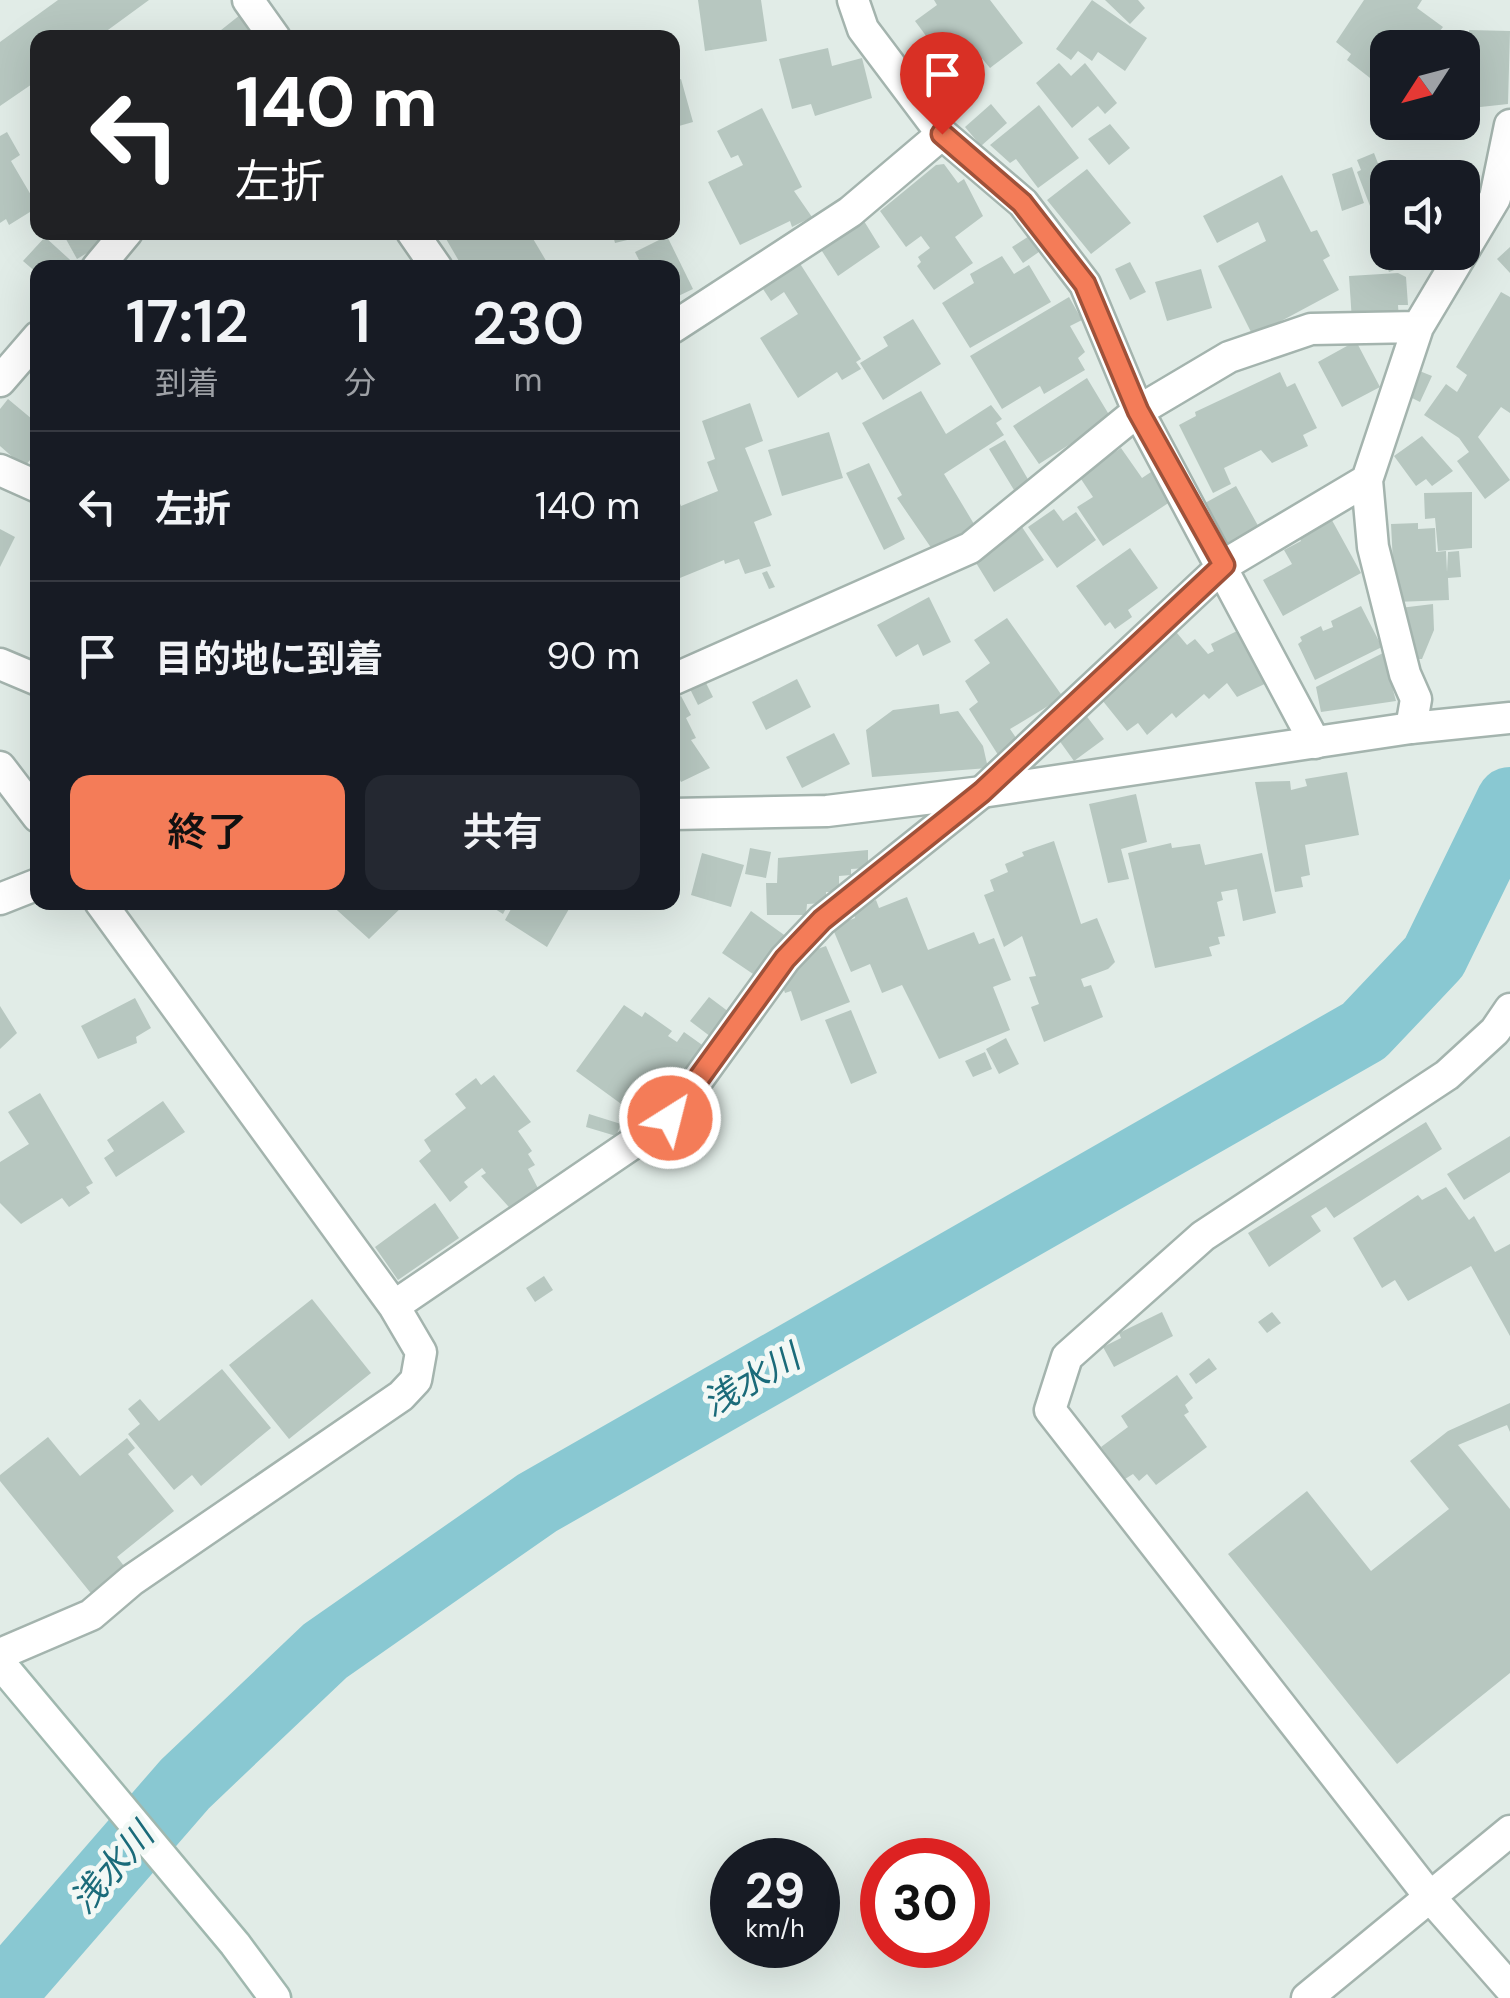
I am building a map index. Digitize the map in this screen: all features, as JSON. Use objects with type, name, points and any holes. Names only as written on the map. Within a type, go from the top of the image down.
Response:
[{"type":"street","points":[[248,0],[269,30]]},
{"type":"street","points":[[853,0],[863,29],[942,134],[1022,203],[1085,284],[1138,411],[1224,565],[1316,743]]},
{"type":"street","points":[[1420,727],[1416,699],[1405,674],[1372,547],[1367,480],[1418,327],[1495,198],[1510,126]]},
{"type":"street","points":[[680,323],[850,212],[942,134]]},
{"type":"street","points":[[103,260],[119,240]]},
{"type":"street","points":[[680,676],[970,548],[1138,411],[1229,357],[1311,330],[1418,327]]},
{"type":"street","points":[[0,380],[30,346]]},
{"type":"street","points":[[0,470],[30,483]]},
{"type":"street","points":[[394,1306],[670,1118],[785,959],[822,920],[982,792],[1224,565],[1367,480]]},
{"type":"street","points":[[0,664],[30,677]]},
{"type":"street","points":[[680,814],[827,811],[1420,727],[1510,718]]},
{"type":"street","points":[[0,767],[30,807]]},
{"type":"street","points":[[0,899],[30,887]]},
{"type":"street","points":[[106,910],[394,1306],[421,1352],[416,1380],[400,1396],[132,1580],[91,1615],[2,1664],[235,1944],[275,1998]]},
{"type":"street","points":[[1510,1009],[1495,1032],[1448,1075],[1203,1236],[1066,1357],[1050,1410],[1430,1897],[1510,1988]]},
{"type":"street","points":[[1306,1998],[1510,1830]]},
{"type":"building","points":[[58,0],[149,0],[108,30],[30,30],[30,85],[0,106],[0,42]]},
{"type":"building","points":[[698,0],[761,0],[767,41],[705,51]]},
{"type":"building","points":[[934,0],[990,0],[1023,43],[990,68],[980,56],[955,75],[915,21],[937,5]]},
{"type":"building","points":[[1092,0],[1147,38],[1125,71],[1098,52],[1092,61],[1078,51],[1071,60],[1056,49]]},
{"type":"building","points":[[1105,0],[1138,0],[1145,8],[1130,24]]},
{"type":"building","points":[[1364,0],[1422,0],[1417,8],[1443,27],[1370,30],[1370,78],[1347,60],[1351,54],[1336,42]]},
{"type":"building","points":[[240,15],[251,30],[221,30]]},
{"type":"building","points":[[1480,30],[1510,31],[1508,104],[1480,107]]},
{"type":"building","points":[[828,48],[832,66],[862,58],[872,98],[815,116],[811,104],[792,109],[779,59]]},
{"type":"building","points":[[1059,63],[1071,76],[1085,63],[1117,103],[1105,114],[1098,106],[1072,128],[1036,83]]},
{"type":"building","points":[[942,69],[965,100],[951,110],[928,79]]},
{"type":"building","points":[[680,79],[693,122],[680,126]]},
{"type":"building","points":[[991,104],[1007,123],[981,146],[965,127]]},
{"type":"building","points":[[1039,105],[1079,158],[1038,188],[1016,159],[1010,163],[990,145]]},
{"type":"building","points":[[762,108],[802,187],[794,191],[812,217],[792,227],[790,221],[740,245],[708,182],[743,165],[738,155],[731,158],[717,131]]},
{"type":"building","points":[[1110,124],[1130,148],[1109,165],[1088,139]]},
{"type":"building","points":[[7,132],[20,155],[11,161],[30,193],[30,212],[9,225],[6,219],[0,223],[0,136]]},
{"type":"building","points":[[1374,153],[1377,160],[1370,160],[1370,206],[1357,172],[1361,170],[1357,160]]},
{"type":"building","points":[[944,164],[958,183],[964,179],[983,216],[955,237],[973,263],[934,290],[917,266],[921,262],[918,257],[930,248],[921,236],[906,247],[880,211],[936,165]]},
{"type":"building","points":[[1352,167],[1364,203],[1342,211],[1332,174]]},
{"type":"building","points":[[1087,169],[1131,223],[1091,254],[1047,200]]},
{"type":"building","points":[[1282,175],[1311,232],[1317,230],[1330,256],[1323,260],[1339,290],[1253,336],[1218,266],[1266,241],[1258,222],[1217,243],[1203,216]]},
{"type":"building","points":[[864,221],[880,247],[838,276],[820,248]]},
{"type":"building","points":[[1037,231],[1049,245],[1023,263],[1012,247]]},
{"type":"building","points":[[42,240],[48,240],[70,260],[30,260],[30,267],[23,261]]},
{"type":"building","points":[[66,240],[100,240],[102,244],[77,259]]},
{"type":"building","points":[[447,240],[534,240],[546,260],[458,260]]},
{"type":"building","points":[[659,240],[669,240],[679,260],[639,260],[635,252]]},
{"type":"building","points":[[1510,247],[1510,273],[1497,259]]},
{"type":"building","points":[[1002,256],[1014,274],[1029,265],[1051,302],[970,348],[942,303],[974,283],[970,274]]},
{"type":"building","points":[[680,262],[693,289],[680,295]]},
{"type":"building","points":[[799,262],[861,359],[856,362],[861,369],[842,380],[837,372],[798,398],[760,338],[798,314],[784,292],[771,301],[761,286]]},
{"type":"building","points":[[1130,262],[1146,292],[1130,300],[1115,269]]},
{"type":"building","points":[[1201,269],[1212,308],[1167,321],[1155,282]]},
{"type":"building","points":[[1398,273],[1406,277],[1408,305],[1398,305],[1399,320],[1352,321],[1349,276]]},
{"type":"building","points":[[1501,292],[1510,297],[1510,413],[1501,407],[1478,437],[1510,480],[1485,499],[1457,461],[1469,452],[1459,438],[1424,415],[1446,384],[1457,392],[1467,375],[1456,367]]},
{"type":"building","points":[[1069,297],[1082,320],[1070,326],[1085,352],[1078,358],[1085,370],[1044,394],[1040,386],[1002,409],[970,356]]},
{"type":"building","points":[[913,319],[941,364],[883,400],[860,363],[888,346],[883,337]]},
{"type":"building","points":[[1356,341],[1380,387],[1342,407],[1318,362]]},
{"type":"building","points":[[1417,370],[1432,376],[1420,402],[1406,395]]},
{"type":"building","points":[[1280,372],[1287,387],[1295,383],[1317,428],[1303,435],[1308,446],[1272,463],[1261,450],[1224,468],[1231,484],[1213,493],[1179,425],[1196,416],[1195,412]]},
{"type":"building","points":[[1087,378],[1111,418],[1039,464],[1013,426]]},
{"type":"building","points":[[921,391],[946,434],[991,405],[1002,419],[996,423],[1004,435],[944,474],[974,524],[934,552],[897,498],[902,495],[862,423]]},
{"type":"building","points":[[8,399],[30,417],[30,460],[24,467],[0,446],[0,409]]},
{"type":"building","points":[[750,403],[763,441],[745,448],[772,515],[754,522],[771,566],[745,574],[739,559],[725,564],[724,560],[680,578],[680,504],[718,491],[707,462],[715,459],[702,421]]},
{"type":"building","points":[[829,432],[843,478],[782,496],[768,450]]},
{"type":"building","points":[[1422,436],[1453,471],[1432,486],[1426,479],[1416,486],[1394,456]]},
{"type":"building","points":[[1005,440],[1029,481],[1014,490],[989,449]]},
{"type":"building","points":[[1121,448],[1142,478],[1157,468],[1176,498],[1103,546],[1077,507],[1093,497],[1079,476]]},
{"type":"building","points":[[869,463],[905,539],[884,550],[846,473]]},
{"type":"building","points":[[1236,486],[1261,531],[1230,548],[1205,503]]},
{"type":"building","points":[[1472,492],[1472,548],[1438,551],[1435,518],[1425,519],[1424,493]]},
{"type":"building","points":[[1054,509],[1063,521],[1076,512],[1096,540],[1057,568],[1028,527]]},
{"type":"building","points":[[1328,513],[1361,573],[1283,616],[1263,580],[1292,564],[1284,550],[1301,541],[1297,533]]},
{"type":"building","points":[[1418,523],[1418,529],[1435,528],[1436,552],[1446,551],[1447,572],[1448,552],[1459,551],[1461,577],[1448,578],[1449,600],[1395,602],[1391,524]]},
{"type":"building","points":[[1022,527],[1044,560],[994,592],[973,558]]},
{"type":"building","points":[[0,529],[15,537],[0,567]]},
{"type":"building","points":[[1130,548],[1158,588],[1128,610],[1132,617],[1115,629],[1110,622],[1105,626],[1076,586]]},
{"type":"building","points":[[767,571],[775,587],[769,589],[762,573]]},
{"type":"building","points":[[929,597],[951,642],[923,656],[918,644],[896,657],[877,625]]},
{"type":"building","points":[[1433,604],[1434,630],[1422,659],[1417,659],[1400,608]]},
{"type":"building","points":[[1361,606],[1382,647],[1315,680],[1298,644],[1302,641],[1300,637],[1321,626],[1323,631],[1333,627],[1331,621]]},
{"type":"building","points":[[1007,618],[1063,697],[1010,729],[1021,745],[1000,758],[969,709],[978,702],[965,681],[990,663],[974,640]]},
{"type":"building","points":[[1249,625],[1275,679],[1237,697],[1227,683],[1209,699],[1204,694],[1176,718],[1172,713],[1147,735],[1138,723],[1127,731],[1098,695],[1172,627],[1187,645],[1195,639],[1208,654],[1214,651],[1211,644]]},
{"type":"building","points":[[1383,653],[1396,701],[1321,712],[1316,687]]},
{"type":"building","points":[[704,679],[713,697],[698,705],[689,687]]},
{"type":"building","points":[[797,679],[811,707],[766,730],[752,702]]},
{"type":"building","points":[[680,697],[691,715],[686,718],[696,738],[691,740],[710,768],[681,782],[680,780]]},
{"type":"building","points":[[939,704],[940,714],[958,711],[983,746],[988,768],[872,777],[866,730],[893,710]]},
{"type":"building","points":[[1085,714],[1104,739],[1074,761],[1056,736]]},
{"type":"building","points":[[834,733],[850,764],[802,788],[786,757]]},
{"type":"building","points":[[1347,772],[1359,835],[1305,845],[1310,875],[1301,877],[1303,887],[1275,892],[1255,782],[1290,781],[1291,790],[1307,786],[1305,779]]},
{"type":"building","points":[[1136,794],[1147,842],[1121,849],[1129,879],[1108,883],[1089,804]]},
{"type":"building","points":[[1054,841],[1081,924],[1097,918],[1115,962],[1108,969],[1081,979],[1084,987],[1091,985],[1103,1017],[1044,1042],[1031,1007],[1039,1004],[1029,977],[1036,976],[1022,936],[1004,947],[984,895],[994,891],[990,880],[1008,872],[1005,864],[1024,856],[1022,852]]},
{"type":"building","points":[[1171,843],[1172,848],[1200,844],[1205,865],[1262,853],[1276,913],[1243,921],[1237,889],[1221,892],[1223,900],[1217,902],[1225,936],[1218,937],[1220,944],[1209,947],[1212,956],[1155,968],[1128,853]]},
{"type":"building","points":[[750,848],[771,852],[766,878],[745,874]]},
{"type":"building","points":[[868,850],[868,868],[851,869],[851,875],[839,876],[839,892],[826,892],[826,903],[807,904],[806,915],[767,915],[766,883],[777,883],[778,858]]},
{"type":"building","points":[[702,853],[744,865],[731,907],[691,895]]},
{"type":"building","points":[[907,897],[928,950],[974,932],[979,944],[994,938],[1011,980],[993,987],[1010,1030],[939,1059],[902,985],[882,993],[870,964],[851,972],[832,927],[855,918],[853,910],[876,900],[879,908]]},
{"type":"building","points":[[337,910],[399,910],[369,939]]},
{"type":"building","points":[[511,910],[568,910],[547,947],[505,920]]},
{"type":"building","points":[[751,911],[787,937],[759,978],[722,953]]},
{"type":"building","points":[[826,946],[850,1002],[801,1021],[791,991],[785,993],[782,984],[803,954]]},
{"type":"building","points":[[709,997],[733,1015],[715,1040],[690,1021]]},
{"type":"building","points":[[135,998],[151,1028],[136,1037],[137,1043],[98,1059],[81,1026]]},
{"type":"building","points":[[624,1005],[642,1017],[645,1012],[672,1031],[668,1036],[677,1042],[684,1032],[705,1047],[654,1119],[628,1101],[624,1106],[576,1071]]},
{"type":"building","points":[[0,1006],[17,1033],[0,1049]]},
{"type":"building","points":[[851,1010],[877,1073],[851,1084],[825,1020]]},
{"type":"building","points":[[1006,1038],[1019,1064],[999,1074],[986,1049]]},
{"type":"building","points":[[985,1052],[992,1069],[973,1077],[965,1061]]},
{"type":"building","points":[[494,1075],[531,1122],[518,1131],[532,1151],[528,1154],[535,1165],[528,1169],[542,1196],[516,1215],[481,1176],[486,1173],[482,1168],[464,1182],[468,1187],[450,1202],[419,1161],[431,1151],[424,1140],[466,1108],[455,1094],[476,1078],[481,1085]]},
{"type":"building","points":[[40,1093],[93,1183],[86,1187],[90,1193],[69,1207],[62,1198],[21,1224],[0,1203],[0,1162],[29,1144],[8,1112]]},
{"type":"building","points":[[163,1101],[185,1132],[116,1177],[104,1158],[114,1151],[107,1140]]},
{"type":"building","points":[[589,1114],[621,1124],[616,1136],[586,1127]]},
{"type":"building","points":[[1426,1122],[1442,1149],[1334,1218],[1326,1207],[1311,1216],[1321,1231],[1269,1267],[1248,1233]]},
{"type":"building","points":[[1510,1136],[1510,1172],[1464,1200],[1447,1174]]},
{"type":"building","points":[[1446,1187],[1469,1220],[1474,1216],[1495,1252],[1510,1244],[1510,1336],[1471,1266],[1408,1301],[1395,1280],[1382,1288],[1353,1238],[1418,1195],[1422,1200]]},
{"type":"building","points":[[435,1203],[459,1238],[398,1280],[375,1247]]},
{"type":"building","points":[[544,1276],[553,1290],[535,1302],[526,1288]]},
{"type":"building","points":[[312,1299],[371,1373],[289,1439],[229,1365]]},
{"type":"building","points":[[1162,1312],[1173,1336],[1114,1367],[1103,1347],[1121,1338],[1119,1333]]},
{"type":"building","points":[[1272,1312],[1281,1323],[1267,1333],[1258,1322]]},
{"type":"building","points":[[1209,1358],[1217,1369],[1196,1384],[1189,1374]]},
{"type":"building","points":[[222,1369],[271,1428],[201,1486],[192,1475],[174,1490],[128,1434],[140,1424],[128,1409],[140,1399],[159,1421]]},
{"type":"building","points":[[1177,1375],[1193,1398],[1185,1405],[1189,1412],[1184,1415],[1207,1447],[1156,1485],[1147,1474],[1139,1481],[1133,1474],[1125,1479],[1101,1447],[1128,1427],[1121,1416]]},
{"type":"building","points":[[1510,1403],[1510,1432],[1507,1425],[1458,1445],[1510,1509],[1510,1673],[1397,1764],[1228,1554],[1307,1491],[1371,1571],[1449,1509],[1410,1461],[1448,1431]]},
{"type":"building","points":[[48,1437],[80,1476],[127,1438],[135,1448],[128,1454],[174,1511],[117,1557],[131,1575],[98,1602],[0,1481],[0,1475]]},
{"type":"waterway","name":"浅水川","points":[[0,1997],[185,1784],[325,1651],[537,1503],[1364,1031],[1434,957],[1510,801]]},
{"type":"route","points":[[670,1118],[785,959],[822,920],[982,792],[1224,565],[1138,411],[1085,284],[1022,203],[942,134]]}]
